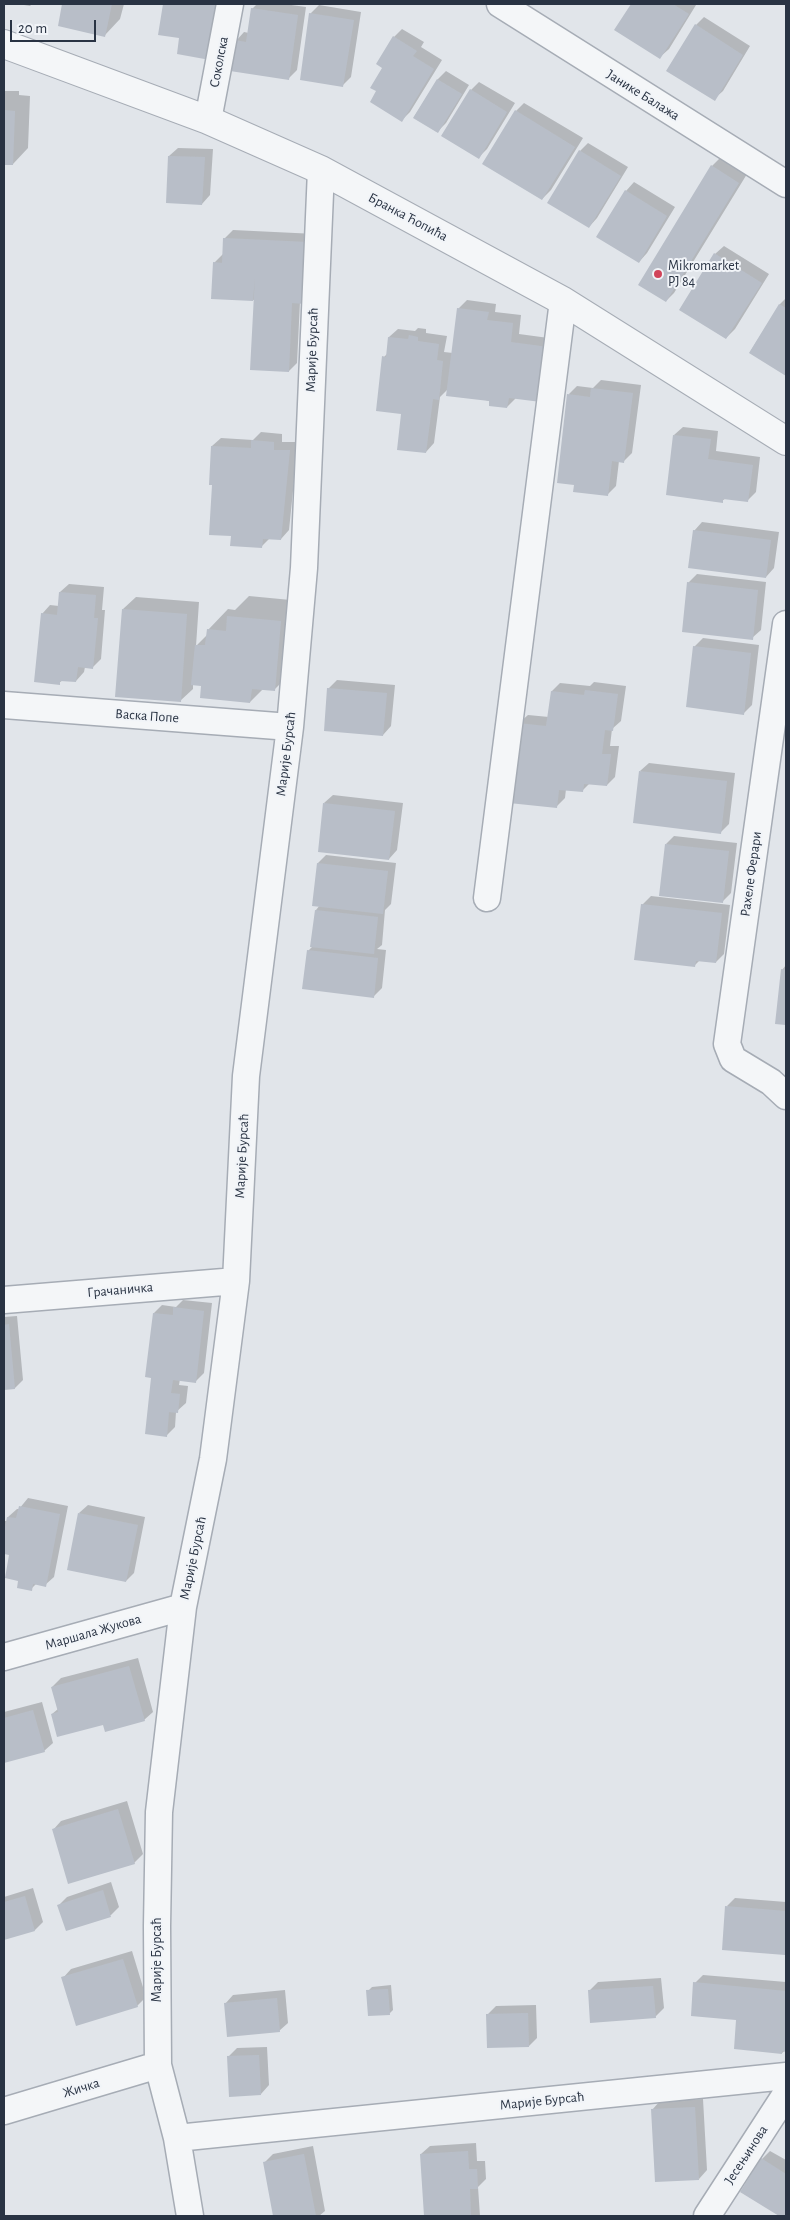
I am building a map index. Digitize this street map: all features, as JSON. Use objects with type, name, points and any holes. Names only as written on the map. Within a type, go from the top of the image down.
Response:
[{"type":"street","name":"Соколска","points":[[208,120],[230,4]]},
{"type":"street","name":"Јанике Балажа","points":[[500,4],[786,184]]},
{"type":"street","name":"Бранка Ћопића","points":[[4,44],[208,120],[321,170],[563,301],[786,441]]},
{"type":"street","name":"Марије Бурсаћ","points":[[190,2216],[177,2138],[158,2065],[156,1926],[159,1812],[183,1607],[213,1459],[236,1281],[246,1076],[290,726],[304,568],[321,170]]},
{"type":"street","points":[[487,898],[563,301]]},
{"type":"street","name":"Рахеле Ферари","points":[[786,624],[727,1044],[734,1059],[771,1082],[786,1096]]},
{"type":"street","name":"Васка Попе","points":[[4,704],[290,726]]},
{"type":"street","name":"Грачаничка","points":[[4,1300],[236,1281]]},
{"type":"street","name":"Маршала Жукова","points":[[4,1657],[183,1607]]},
{"type":"street","name":"Жичка","points":[[4,2111],[158,2065]]},
{"type":"street","name":"Марије Бурсаћ","points":[[177,2138],[786,2076]]},
{"type":"street","name":"Јесењинова","points":[[707,2216],[786,2094]]},
{"type":"building","points":[[62,4],[112,4],[105,37],[58,26]]},
{"type":"building","points":[[163,4],[218,4],[210,60],[177,54],[179,38],[158,35]]},
{"type":"building","points":[[631,4],[673,4],[689,14],[660,59],[614,30]]},
{"type":"building","points":[[251,8],[298,15],[289,80],[230,71],[235,40],[246,42]]},
{"type":"building","points":[[309,13],[354,20],[343,87],[300,80]]},
{"type":"building","points":[[695,24],[743,55],[715,101],[666,71]]},
{"type":"building","points":[[393,36],[417,51],[413,56],[434,69],[402,122],[370,102],[376,91],[370,88],[382,68],[376,64]]},
{"type":"building","points":[[437,79],[462,94],[438,133],[413,118]]},
{"type":"building","points":[[470,89],[507,112],[479,159],[441,136]]},
{"type":"building","points":[[4,110],[15,111],[13,165],[4,165]]},
{"type":"building","points":[[515,110],[575,147],[542,200],[482,164]]},
{"type":"building","points":[[579,150],[621,176],[589,228],[547,203]]},
{"type":"building","points":[[168,156],[205,157],[202,205],[166,203]]},
{"type":"building","points":[[711,165],[739,183],[666,302],[638,285]]},
{"type":"building","points":[[625,190],[667,216],[639,263],[596,237]]},
{"type":"building","points":[[223,238],[308,242],[305,304],[292,303],[289,372],[250,370],[255,276],[253,301],[211,299],[213,262],[222,263]]},
{"type":"building","points":[[714,253],[762,283],[726,339],[679,310]]},
{"type":"building","points":[[779,304],[786,308],[786,376],[749,353]]},
{"type":"building","points":[[457,308],[489,312],[487,320],[513,323],[511,342],[548,347],[541,402],[509,398],[507,408],[489,406],[489,401],[446,396]]},
{"type":"building","points":[[409,335],[418,337],[418,341],[439,344],[437,360],[443,361],[439,400],[433,399],[426,453],[397,450],[401,414],[376,411],[382,356],[386,357],[388,337],[408,339]]},
{"type":"building","points":[[591,388],[633,393],[624,463],[612,461],[608,496],[573,492],[574,485],[557,483],[567,394],[590,397]]},
{"type":"building","points":[[673,435],[711,439],[708,459],[753,465],[748,502],[723,499],[723,503],[666,495]]},
{"type":"building","points":[[251,440],[274,442],[274,450],[290,450],[281,540],[263,539],[262,548],[230,546],[231,536],[209,535],[212,485],[209,485],[211,446],[251,448]]},
{"type":"building","points":[[693,530],[771,540],[766,578],[688,568]]},
{"type":"building","points":[[687,582],[758,590],[753,640],[682,632]]},
{"type":"building","points":[[59,592],[96,595],[94,618],[98,618],[93,669],[78,667],[76,682],[60,681],[60,685],[34,682],[41,613],[57,615]]},
{"type":"building","points":[[122,609],[187,614],[181,702],[115,697]]},
{"type":"building","points":[[227,616],[281,621],[275,691],[252,689],[250,703],[200,698],[201,686],[191,685],[195,645],[205,645],[207,629],[226,631]]},
{"type":"building","points":[[693,646],[751,653],[744,715],[686,707]]},
{"type":"building","points":[[327,688],[387,693],[383,736],[324,731]]},
{"type":"building","points":[[585,690],[618,694],[613,731],[605,730],[602,754],[611,754],[607,786],[584,784],[583,792],[559,790],[557,808],[509,803],[518,723],[546,726],[551,691],[584,695]]},
{"type":"building","points":[[639,771],[727,781],[721,834],[633,823]]},
{"type":"building","points":[[323,803],[395,811],[389,860],[318,852]]},
{"type":"building","points":[[665,844],[729,851],[723,903],[659,896]]},
{"type":"building","points":[[317,863],[388,871],[383,914],[312,906]]},
{"type":"building","points":[[641,904],[722,913],[716,963],[696,961],[695,967],[634,960]]},
{"type":"building","points":[[315,910],[378,917],[374,954],[310,947]]},
{"type":"building","points":[[307,950],[378,958],[374,998],[302,989]]},
{"type":"building","points":[[781,969],[786,970],[786,1025],[775,1024]]},
{"type":"building","points":[[173,1307],[204,1311],[196,1383],[173,1380],[171,1393],[180,1394],[178,1413],[169,1412],[167,1437],[145,1434],[151,1378],[145,1377],[153,1313],[173,1315]]},
{"type":"building","points":[[9,1324],[15,1389],[4,1390],[4,1325]]},
{"type":"building","points":[[19,1506],[60,1514],[46,1587],[33,1584],[32,1591],[17,1588],[18,1581],[5,1578],[9,1555],[4,1554],[4,1532],[7,1517],[16,1518]]},
{"type":"building","points":[[78,1513],[138,1525],[126,1582],[67,1570]]},
{"type":"building","points":[[129,1666],[145,1721],[105,1732],[103,1725],[57,1737],[51,1714],[58,1712],[51,1687]]},
{"type":"building","points":[[33,1710],[45,1752],[4,1763],[4,1718]]},
{"type":"building","points":[[118,1809],[135,1864],[68,1884],[52,1829]]},
{"type":"building","points":[[103,1890],[111,1917],[66,1931],[57,1905]]},
{"type":"building","points":[[25,1896],[35,1931],[4,1940],[4,1902]]},
{"type":"building","points":[[725,1906],[786,1911],[785,1955],[722,1950]]},
{"type":"building","points":[[123,1959],[138,2007],[76,2026],[61,1977]]},
{"type":"building","points":[[693,1982],[786,1991],[786,2052],[782,2051],[782,2054],[734,2049],[736,2020],[691,2016]]},
{"type":"building","points":[[653,1986],[656,2018],[590,2023],[588,1990]]},
{"type":"building","points":[[388,1989],[390,2015],[368,2016],[366,1990]]},
{"type":"building","points":[[277,1998],[280,2032],[227,2037],[224,2003]]},
{"type":"building","points":[[528,2013],[529,2047],[487,2048],[486,2014]]},
{"type":"building","points":[[259,2055],[261,2095],[229,2097],[227,2056]]},
{"type":"building","points":[[695,2107],[699,2180],[655,2182],[651,2109]]},
{"type":"building","points":[[468,2151],[469,2169],[477,2169],[478,2189],[470,2189],[471,2216],[424,2216],[420,2154]]},
{"type":"building","points":[[304,2154],[316,2216],[273,2216],[263,2162]]},
{"type":"building","points":[[761,2158],[786,2174],[786,2216],[779,2216],[740,2192]]},
{"type":"place","name":"Mikromarket PJ 84","points":[[658,274]]}]
